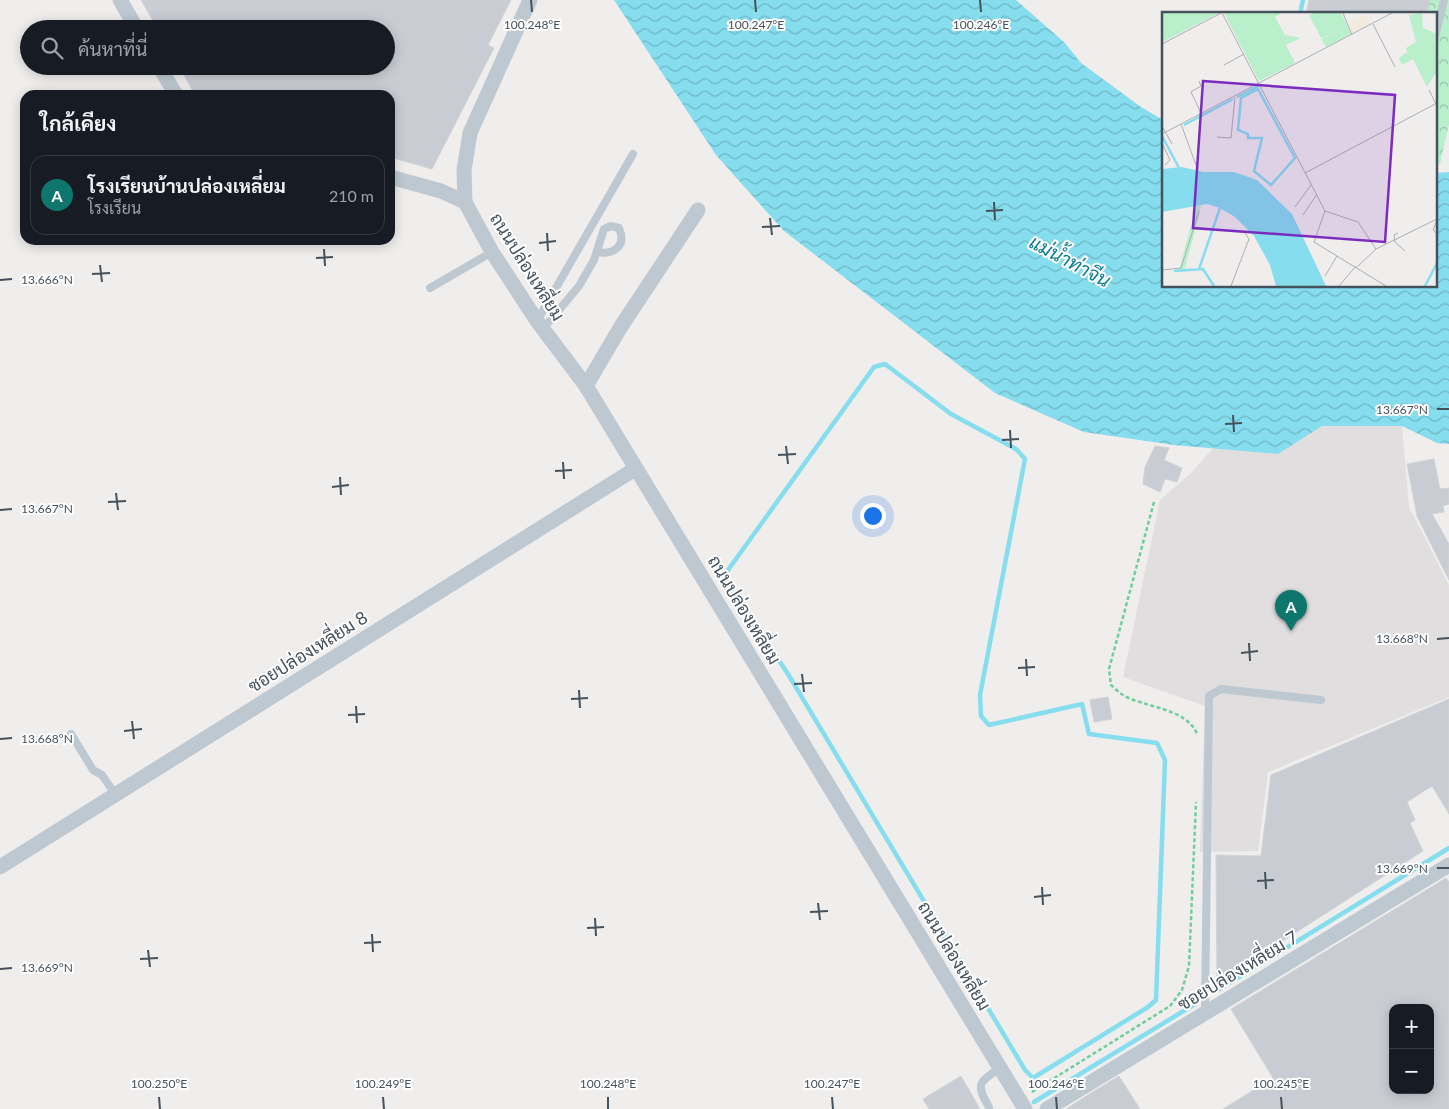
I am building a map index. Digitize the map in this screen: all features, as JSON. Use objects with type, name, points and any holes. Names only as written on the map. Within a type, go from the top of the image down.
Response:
[{"type":"street","points":[[120,0],[132,20]]},
{"type":"street","points":[[395,178],[441,191],[465,202],[464,170],[470,133],[530,0]]},
{"type":"street","points":[[164,75],[173,90]]},
{"type":"street","name":"ถนนปล่องเหลี่ยม","points":[[465,202],[492,252],[540,325],[586,386],[1022,1104]]},
{"type":"street","points":[[586,386],[620,328],[698,210]]},
{"type":"street","name":"ซอยปล่องเหลี่ยม 8","points":[[0,867],[635,469]]},
{"type":"street","name":"ซอยปล่องเหลี่ยม 7","points":[[1047,1109],[1448,867]]},
{"type":"lane","points":[[1436,33],[1444,0]]},
{"type":"lane","points":[[540,325],[633,154]]},
{"type":"lane","points":[[430,288],[492,252]]},
{"type":"lane","points":[[540,325],[579,286],[597,252]]},
{"type":"lane","points":[[1205,1012],[1209,696],[1222,689],[1321,700]]},
{"type":"lane","points":[[71,734],[93,770],[102,775],[115,794]]},
{"type":"lane","points":[[989,1107],[980,1092],[980,1084],[983,1079],[1000,1068]]},
{"type":"path","points":[[1154,502],[1109,669],[1111,685],[1123,695],[1185,719],[1194,726],[1198,738]]},
{"type":"path","points":[[1022,1104],[1170,1006],[1182,990],[1189,966],[1196,797]]},
{"type":"shaded area","points":[[1322,426],[1402,426],[1409,507],[1449,585],[1449,697],[1268,772],[1258,851],[1200,852],[1205,706],[1123,677],[1160,500],[1192,472],[1214,447],[1277,454]]},
{"type":"green space","points":[[1430,0],[1449,0],[1449,124],[1440,164],[1436,165],[1436,12],[1427,12]]},
{"type":"water","name":"แม่น้ำท่าจีน","points":[[614,0],[1016,0],[1065,43],[1081,63],[1141,107],[1162,119],[1162,288],[1436,288],[1436,173],[1449,172],[1449,444],[1437,443],[1402,426],[1322,426],[1278,454],[1174,445],[1084,432],[995,393],[784,231],[716,155]]},
{"type":"building","points":[[141,0],[511,0],[488,45],[494,48],[432,169],[395,158],[395,90],[192,90],[184,75],[395,75],[395,20],[153,20]]},
{"type":"building","points":[[1309,0],[1430,0],[1427,12],[1306,12]]},
{"type":"building","points":[[1155,446],[1169,448],[1164,460],[1182,468],[1177,482],[1165,479],[1160,492],[1143,484],[1145,467]]},
{"type":"building","points":[[1434,459],[1440,489],[1449,488],[1449,504],[1443,506],[1444,512],[1432,514],[1449,544],[1449,580],[1417,516],[1407,464]]},
{"type":"building","points":[[1108,697],[1112,719],[1094,722],[1090,700]]},
{"type":"building","points":[[1449,699],[1449,814],[1432,786],[1407,802],[1415,820],[1410,823],[1423,851],[1217,983],[1216,855],[1261,856],[1271,775]]},
{"type":"building","points":[[1446,878],[1449,882],[1449,1109],[1223,1109],[1273,1078],[1231,1009]]},
{"type":"building","points":[[961,1076],[980,1109],[929,1109],[923,1099]]},
{"type":"building","points":[[1119,1076],[1140,1109],[1066,1109],[1091,1093]]},
{"type":"waterway","points":[[1300,12],[1303,0]]},
{"type":"waterway","points":[[885,364],[951,414],[1016,449],[1025,459],[980,695],[981,716],[989,725],[1082,704],[1089,734],[1157,743],[1165,760],[1156,1000],[1148,1007],[1033,1078],[1025,1070],[788,674],[723,577],[874,367],[885,364]]},
{"type":"waterway","points":[[1216,991],[1449,848]]},
{"type":"waterway","points":[[1034,1102],[1195,1004]]},
{"type":"place","name":"โรงเรียนบ้านปล่องเหลี่ยม","points":[[1291,631]]}]
